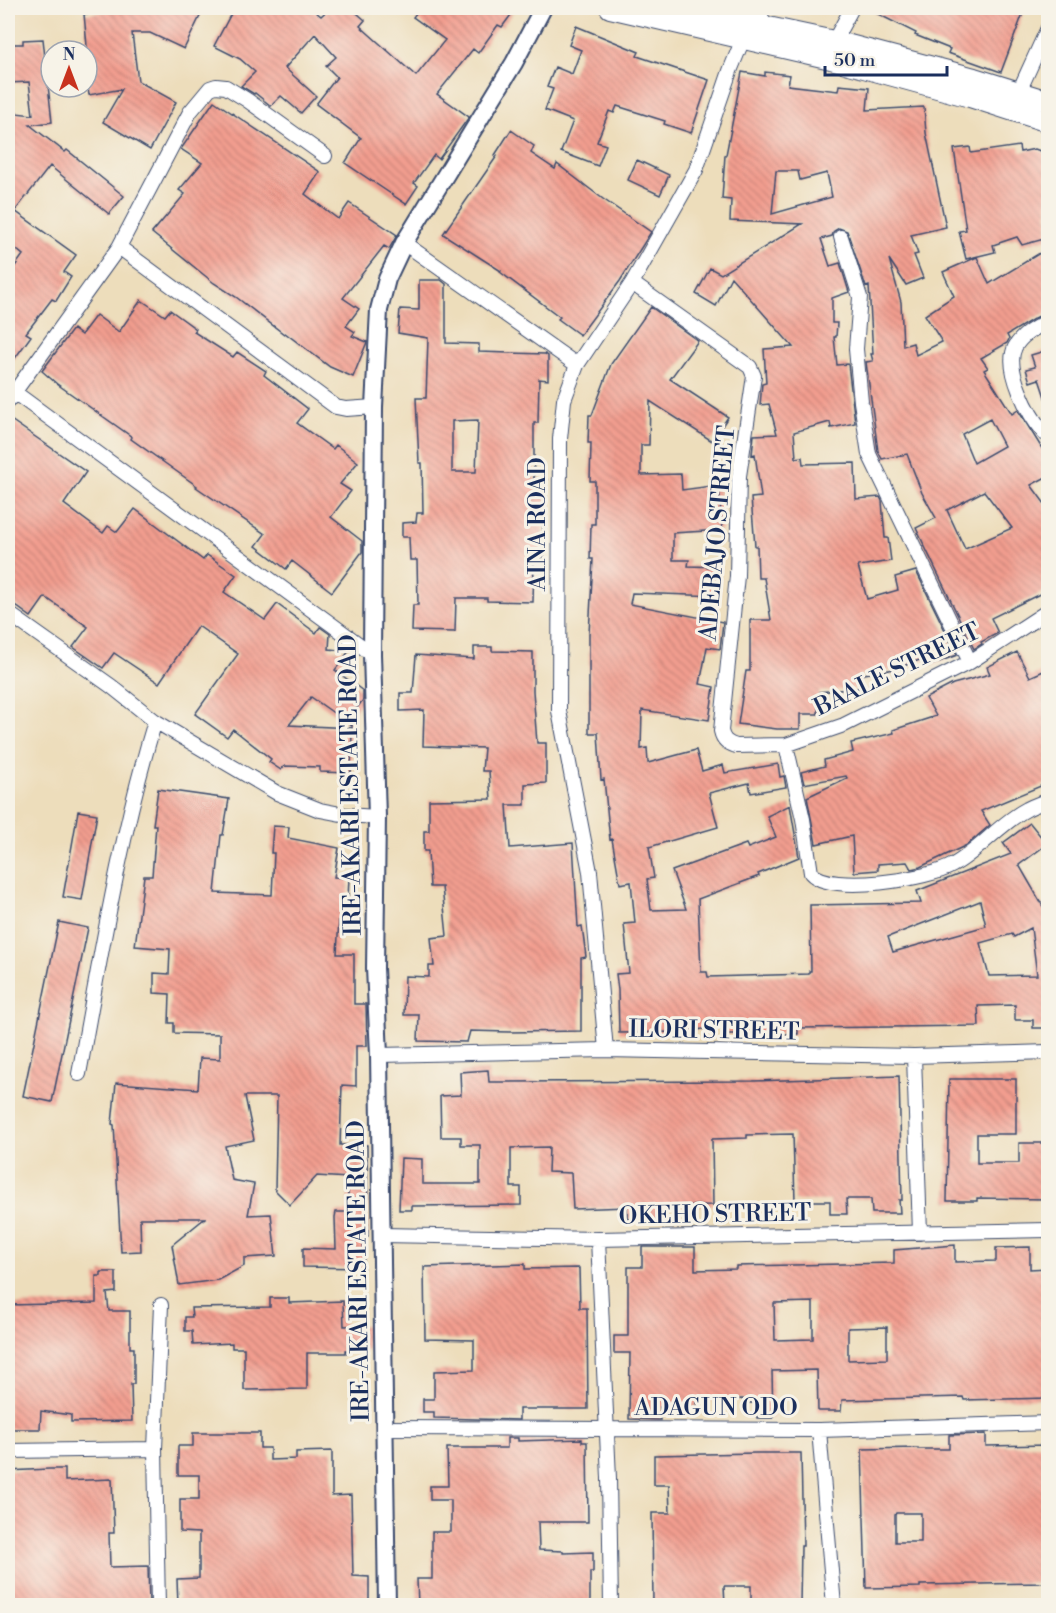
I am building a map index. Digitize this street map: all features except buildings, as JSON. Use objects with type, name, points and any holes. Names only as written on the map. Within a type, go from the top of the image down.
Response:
[{"type":"main road","points":[[610,8],[754,24],[831,59],[970,97],[1048,122]]},
{"type":"main road","points":[[679,8],[834,41],[1048,101]]},
{"type":"street","name":"IRE-AKARI ESTATE ROAD","points":[[387,1605],[379,1055],[375,968],[377,817],[372,654],[374,406],[379,310],[387,279],[404,243],[514,63],[543,8]]},
{"type":"street","points":[[834,41],[852,8]]},
{"type":"street","name":"AINA ROAD","points":[[606,1050],[590,872],[559,711],[560,440],[564,399],[577,365],[633,283],[696,170],[730,71],[754,24]]},
{"type":"street","points":[[1011,111],[1048,28]]},
{"type":"street","points":[[325,156],[226,87],[210,88],[190,112],[119,247],[11,396],[372,654]]},
{"type":"street","points":[[841,237],[860,297],[856,349],[869,454],[970,662]]},
{"type":"street","points":[[404,243],[577,365]]},
{"type":"street","points":[[119,247],[336,406],[346,409],[374,406]]},
{"type":"street","name":"ADEBAJO STREET","points":[[633,283],[750,367],[754,376],[739,476],[737,576],[721,731],[723,739]]},
{"type":"street","points":[[1044,433],[1033,420],[1014,374],[1012,362],[1014,349],[1019,340],[1035,327],[1048,321]]},
{"type":"street","name":"BAALE STREET","points":[[723,739],[736,747],[786,745],[844,725],[970,662],[1048,611]]},
{"type":"street","points":[[8,613],[111,686],[155,721],[291,800],[337,814],[377,817]]},
{"type":"street","points":[[79,1074],[108,910],[127,823],[155,721]]},
{"type":"street","points":[[786,745],[803,819],[811,873],[819,880],[849,885],[935,872],[952,866],[1026,809],[1048,800]]},
{"type":"street","name":"ILORI STREET","points":[[379,1055],[606,1050],[914,1056],[1048,1052]]},
{"type":"street","points":[[914,1056],[920,1233]]},
{"type":"street","name":"OKEHO STREET","points":[[382,1235],[598,1239],[1048,1230]]},
{"type":"street","points":[[598,1239],[609,1478],[611,1605]]},
{"type":"street","points":[[158,1605],[155,1449],[161,1305]]},
{"type":"street","name":"ADAGUN ODO","points":[[383,1428],[819,1430],[1048,1423]]},
{"type":"street","points":[[819,1430],[834,1605]]},
{"type":"street","points":[[8,1451],[155,1449]]}]
